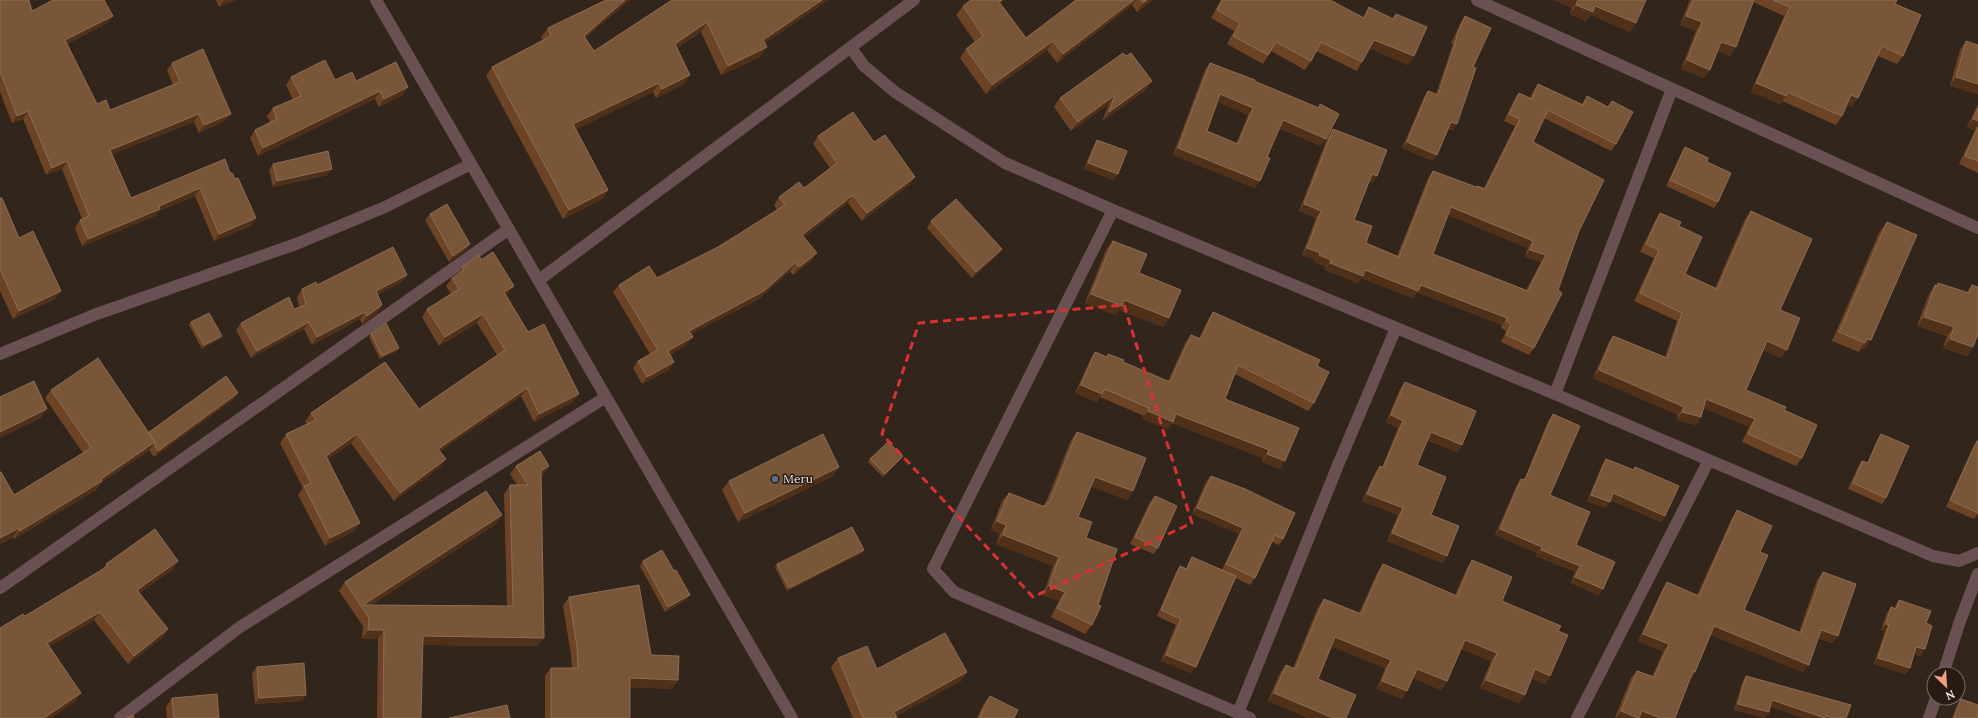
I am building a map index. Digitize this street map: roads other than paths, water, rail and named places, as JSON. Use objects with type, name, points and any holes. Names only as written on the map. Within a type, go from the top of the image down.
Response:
[{"type":"street","points":[[376,0],[792,718]]},
{"type":"street","points":[[539,280],[914,0]]},
{"type":"street","points":[[1477,0],[1978,228]]},
{"type":"street","points":[[851,48],[864,66],[895,92],[1006,163],[1113,210],[1555,394],[1934,556],[1959,561],[1978,553]]},
{"type":"street","points":[[1555,394],[1672,89]]},
{"type":"street","points":[[0,354],[94,316],[296,244],[385,207],[471,164]]},
{"type":"street","points":[[1113,210],[933,569],[954,592],[1250,718]]},
{"type":"street","points":[[0,588],[509,229]]},
{"type":"street","points":[[1238,713],[1338,465],[1396,328]]},
{"type":"street","points":[[120,718],[240,627],[606,396]]},
{"type":"street","points":[[1577,718],[1709,460]]},
{"type":"street","points":[[1946,666],[1960,621],[1978,574]]},
{"type":"street","points":[[1929,718],[1933,706]]},
{"type":"place","name":"Meru","points":[[775,479]]}]
